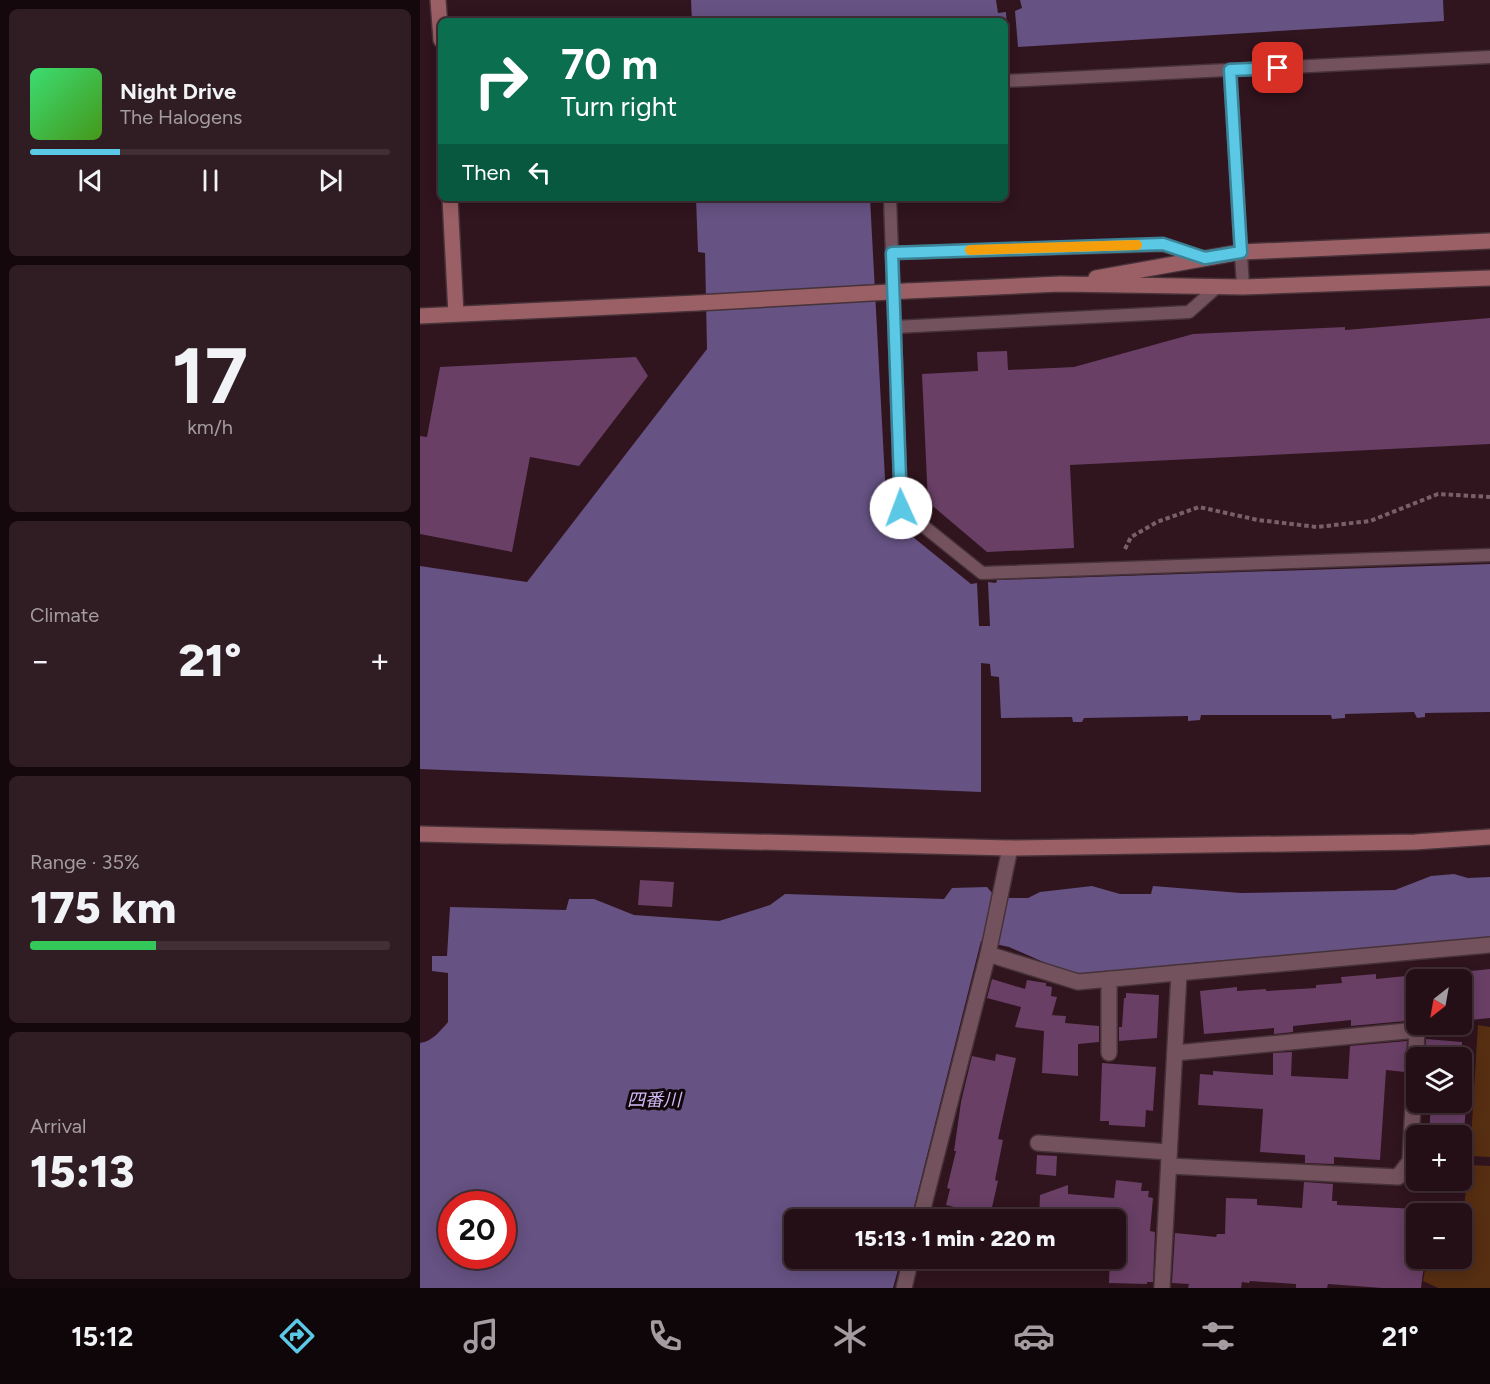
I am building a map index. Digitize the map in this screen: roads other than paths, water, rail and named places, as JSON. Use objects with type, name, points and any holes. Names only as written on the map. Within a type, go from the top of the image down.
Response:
[{"type":"street","points":[[438,0],[439,18]]},
{"type":"street","points":[[450,201],[456,314]]},
{"type":"street","points":[[1060,284],[1241,252],[1490,241]]},
{"type":"street","points":[[420,316],[1060,284],[1243,287],[1490,278]]},
{"type":"street","points":[[420,834],[1010,848],[1403,842],[1490,837]]},
{"type":"street","points":[[923,1209],[989,950],[1010,848]]},
{"type":"street","points":[[989,950],[1078,982],[1490,945]]},
{"type":"street","points":[[1162,1288],[1179,973]]},
{"type":"street","points":[[1109,979],[1109,1053]]},
{"type":"street","points":[[1175,1053],[1417,1030],[1412,1125]]},
{"type":"street","points":[[1038,1143],[1169,1159],[1398,1177],[1406,1170]]},
{"type":"street","points":[[904,1288],[908,1269]]},
{"type":"lane","points":[[1008,81],[1490,57]]},
{"type":"lane","points":[[1230,70],[1243,287]]},
{"type":"lane","points":[[890,201],[901,508],[982,573],[1490,555]]},
{"type":"lane","points":[[892,253],[1163,244],[1205,258]]},
{"type":"lane","points":[[895,327],[1189,312],[1217,287]]},
{"type":"water","points":[[691,0],[996,0],[998,13],[1006,12],[1006,18],[692,18]]},
{"type":"water","points":[[1020,0],[1443,0],[1444,21],[1018,47],[1015,11],[1022,8]]},
{"type":"water","points":[[696,201],[870,201],[887,516],[971,584],[977,583],[979,626],[990,626],[988,582],[996,583],[997,580],[1490,564],[1490,712],[1425,713],[1425,717],[1417,718],[1414,712],[1345,714],[1345,718],[1332,719],[1331,715],[1201,715],[1200,720],[1188,721],[1188,716],[1084,718],[1082,722],[1073,722],[1072,717],[1001,718],[999,677],[991,676],[990,664],[981,663],[981,792],[420,769],[420,566],[527,582],[707,349],[705,253],[698,252]]},
{"type":"water","name":"四番川","points":[[1454,874],[1468,878],[1490,877],[1490,938],[1073,975],[1009,947],[981,941],[914,1209],[784,1209],[784,1269],[898,1269],[893,1288],[420,1288],[420,1043],[432,1038],[448,1022],[448,973],[432,971],[432,956],[447,956],[450,907],[566,910],[569,899],[594,899],[634,915],[719,921],[770,905],[785,894],[944,899],[952,888],[987,887],[993,894],[1010,898],[1028,898],[1040,892],[1092,886],[1120,894],[1151,894],[1153,886],[1241,893],[1395,890],[1431,876]]}]
